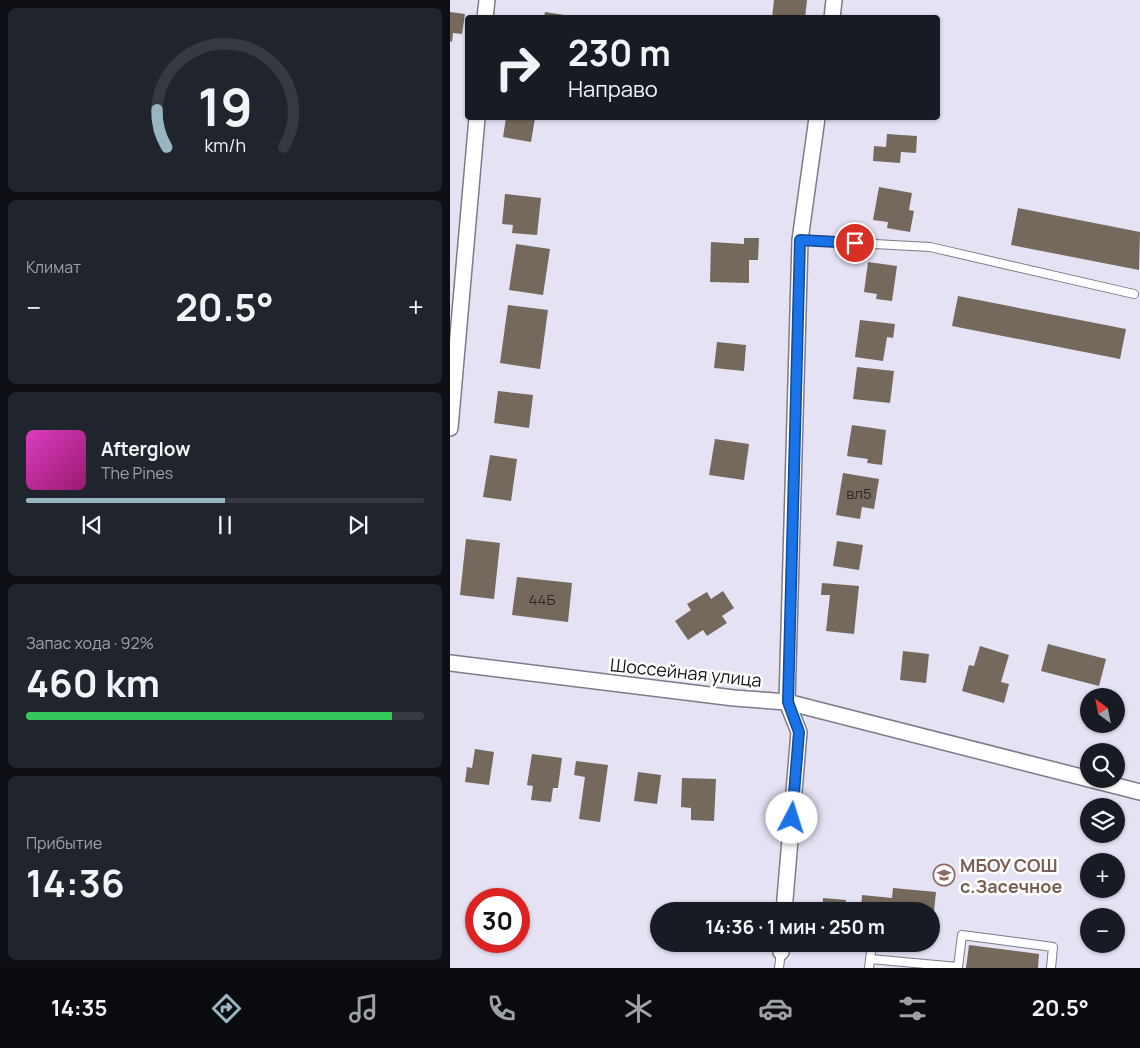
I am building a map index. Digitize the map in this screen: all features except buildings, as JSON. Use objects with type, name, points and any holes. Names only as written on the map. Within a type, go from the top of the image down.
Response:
[{"type":"street","points":[[485,15],[487,0]]},
{"type":"street","points":[[832,15],[834,0]]},
{"type":"street","points":[[450,428],[477,120]]},
{"type":"street","points":[[785,902],[799,732],[788,702],[800,240],[817,120]]},
{"type":"street","name":"Шоссейная улица","points":[[450,663],[734,698],[788,702],[1080,777]]},
{"type":"street","name":"Шоссейная улица","points":[[1124,788],[1140,792]]},
{"type":"lane","points":[[800,240],[930,247],[1134,294]]},
{"type":"lane","points":[[870,964],[958,967],[962,935],[1053,947],[1051,968]]},
{"type":"lane","points":[[779,968],[781,952]]},
{"type":"place","name":"МБОУ СОШ с.Засечное","points":[[944,875]]},
{"type":"route","points":[[792,818],[799,732],[788,702],[800,240],[855,243]]}]
